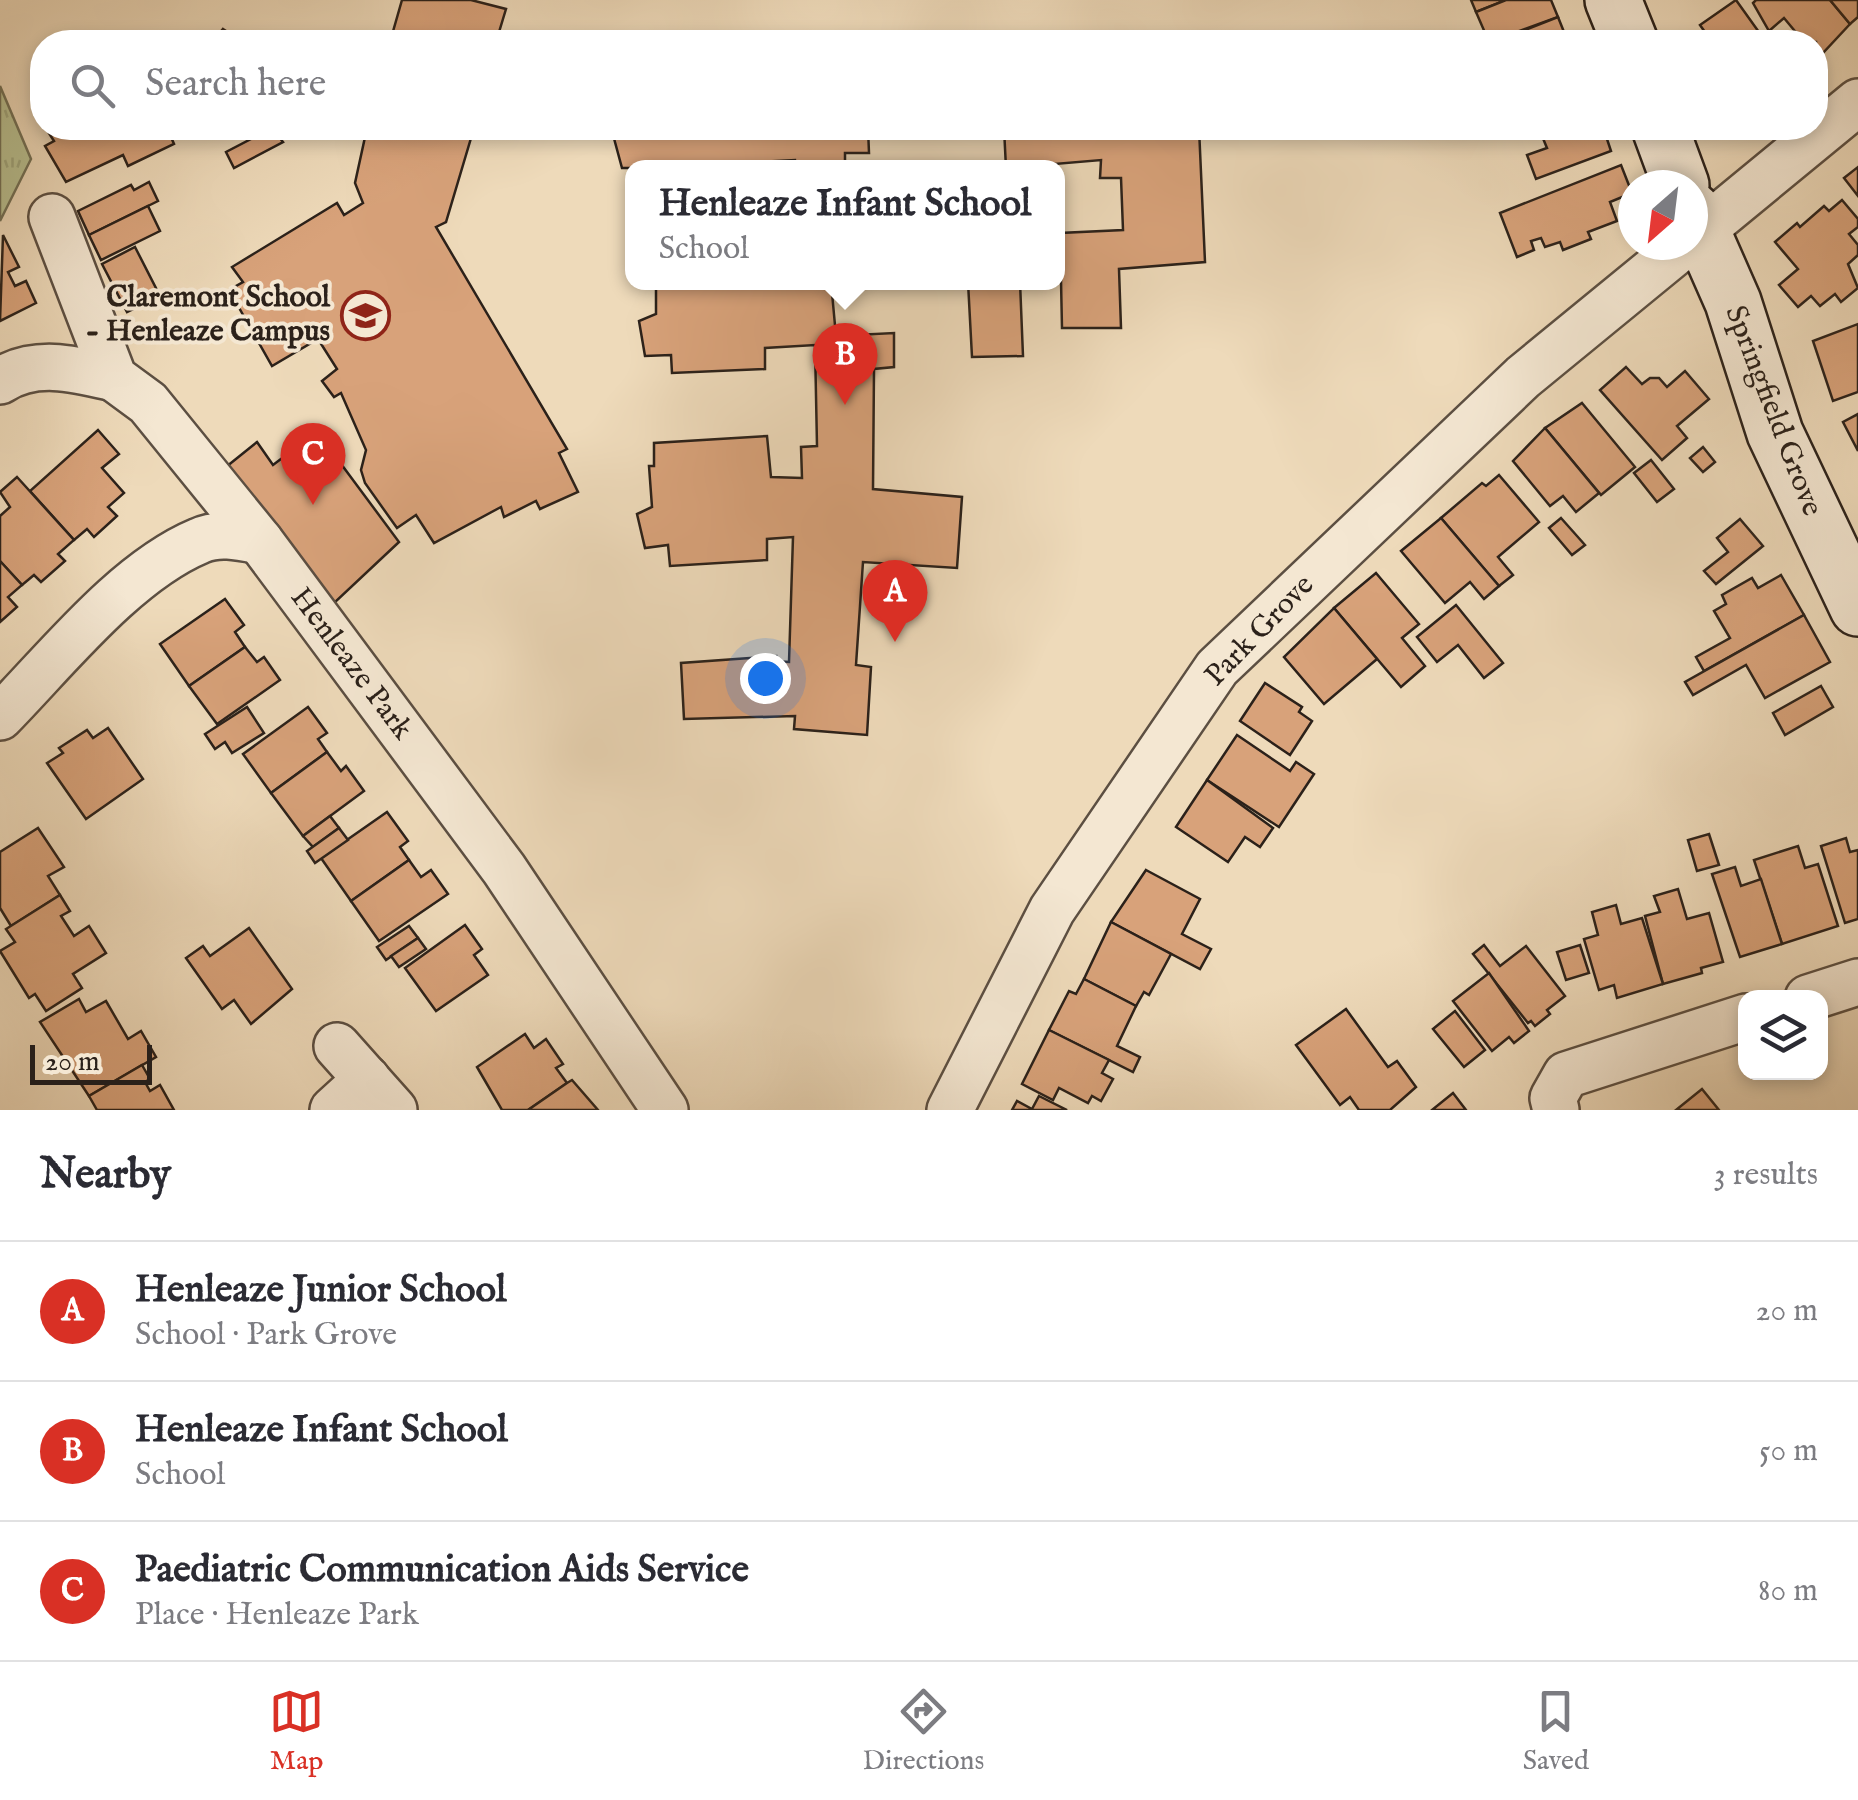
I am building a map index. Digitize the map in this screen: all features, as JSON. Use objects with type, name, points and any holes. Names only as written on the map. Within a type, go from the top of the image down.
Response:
[{"type":"street","points":[[1612,0],[1625,30]]},
{"type":"street","name":"Park Grove","points":[[1828,124],[1858,102]]},
{"type":"street","name":"Springfield Grove","points":[[1664,140],[1674,170]]},
{"type":"street","name":"Park Grove","points":[[1708,210],[1805,140]]},
{"type":"street","points":[[52,217],[114,378]]},
{"type":"street","name":"Springfield Grove","points":[[1708,254],[1733,302],[1775,432],[1858,608]]},
{"type":"street","name":"Park Grove","points":[[950,1110],[1052,910],[1217,668],[1650,260]]},
{"type":"street","points":[[0,381],[34,367],[76,369],[114,378]]},
{"type":"street","name":"Henleaze Park","points":[[114,378],[148,403],[260,541],[504,870],[665,1110]]},
{"type":"street","points":[[0,716],[91,624],[156,566],[201,540],[229,535],[260,541]]},
{"type":"street","points":[[1828,992],[1858,982]]},
{"type":"street","points":[[1554,1104],[1566,1075],[1738,1019]]},
{"type":"street","points":[[333,1110],[381,1095],[338,1046]]},
{"type":"green space","points":[[0,86],[31,159],[0,221]]},
{"type":"building","points":[[402,0],[471,0],[506,9],[500,30],[393,30]]},
{"type":"building","points":[[1471,0],[1506,0],[1476,12]]},
{"type":"building","points":[[1506,0],[1551,0],[1558,17],[1522,30],[1484,30],[1476,12]]},
{"type":"building","points":[[1736,0],[1757,30],[1704,30],[1700,25]]},
{"type":"building","points":[[1830,0],[1850,24],[1828,48],[1828,30],[1794,30],[1784,18],[1768,30],[1753,3]]},
{"type":"building","points":[[1830,0],[1858,0],[1858,17],[1850,24]]},
{"type":"building","points":[[1558,17],[1563,30],[1525,30]]},
{"type":"building","points":[[172,140],[174,144],[128,166],[123,155],[66,182],[45,146],[54,141]]},
{"type":"building","points":[[249,140],[283,142],[234,168],[226,152]]},
{"type":"building","name":"Claremont School - Henleaze Campus","points":[[364,140],[470,140],[446,222],[436,227],[567,449],[559,453],[578,492],[540,509],[536,501],[504,517],[501,507],[434,543],[416,515],[397,528],[365,483],[361,470],[366,450],[341,393],[334,397],[322,381],[337,369],[318,339],[272,366],[229,290],[243,282],[232,267],[337,203],[344,215],[363,203],[355,183]]},
{"type":"building","points":[[614,140],[868,140],[869,153],[845,153],[845,160],[625,160],[622,168]]},
{"type":"building","points":[[1005,140],[1200,140],[1205,262],[1119,269],[1121,328],[1062,328],[1065,233],[1123,230],[1121,178],[1100,178],[1101,160],[1065,163],[1065,160],[1006,160]]},
{"type":"building","points":[[1544,140],[1607,140],[1611,151],[1536,179],[1527,155],[1547,148]]},
{"type":"building","points":[[1621,165],[1623,170],[1618,170],[1618,199],[1610,202],[1617,221],[1588,232],[1591,239],[1563,250],[1560,242],[1545,247],[1541,238],[1531,241],[1534,250],[1517,257],[1500,213]]},
{"type":"building","points":[[1858,167],[1858,196],[1844,178]]},
{"type":"building","points":[[149,182],[158,201],[89,235],[78,211],[131,185],[134,190]]},
{"type":"building","points":[[1842,200],[1858,219],[1858,227],[1849,234],[1858,245],[1858,255],[1848,264],[1858,288],[1841,302],[1835,294],[1820,306],[1811,296],[1798,307],[1779,285],[1798,269],[1775,242],[1824,206],[1829,211]]},
{"type":"building","points":[[148,206],[160,231],[101,260],[89,235]]},
{"type":"building","points":[[3,235],[19,267],[8,272],[15,286],[26,281],[36,303],[0,321]]},
{"type":"building","points":[[135,247],[160,296],[127,312],[102,264]]},
{"type":"building","points":[[656,290],[832,290],[836,336],[894,333],[894,367],[874,369],[873,489],[962,497],[957,568],[863,562],[856,665],[871,667],[867,735],[794,729],[795,716],[684,719],[681,663],[776,656],[775,661],[789,662],[793,537],[767,539],[767,560],[670,566],[668,545],[645,548],[637,514],[652,507],[649,466],[654,466],[654,443],[767,436],[771,477],[802,478],[801,447],[817,446],[815,345],[765,348],[765,369],[672,373],[671,355],[645,356],[639,321],[656,314]]},
{"type":"building","points":[[968,290],[1020,290],[1023,356],[972,357]]},
{"type":"building","points":[[1858,324],[1858,392],[1833,401],[1813,341]]},
{"type":"building","points":[[1626,367],[1642,384],[1659,378],[1667,387],[1685,371],[1709,399],[1677,426],[1687,438],[1662,460],[1600,390]]},
{"type":"building","points":[[1582,403],[1635,467],[1601,495],[1545,428]]},
{"type":"building","points":[[1858,414],[1858,451],[1843,422]]},
{"type":"building","points":[[1545,428],[1599,493],[1576,512],[1563,496],[1550,506],[1513,461]]},
{"type":"building","points":[[98,430],[119,454],[102,468],[124,493],[108,507],[117,516],[94,537],[87,529],[74,540],[30,491]]},
{"type":"building","points":[[257,442],[273,465],[302,443],[312,456],[327,445],[399,542],[332,605],[226,467]]},
{"type":"building","points":[[1703,447],[1715,462],[1703,472],[1690,458]]},
{"type":"building","points":[[1651,460],[1674,489],[1657,502],[1634,473]]},
{"type":"building","points":[[1499,475],[1539,522],[1498,557],[1513,575],[1499,586],[1441,518],[1482,483],[1486,486]]},
{"type":"building","points":[[17,477],[74,540],[58,554],[65,561],[41,582],[34,575],[22,585],[0,561],[0,516],[10,507],[0,492]]},
{"type":"building","points":[[1441,518],[1499,586],[1484,599],[1470,582],[1445,603],[1401,551]]},
{"type":"building","points":[[1561,518],[1585,545],[1572,555],[1549,528]]},
{"type":"building","points":[[1740,519],[1763,546],[1716,584],[1704,571],[1728,552],[1717,538]]},
{"type":"building","points":[[0,561],[22,585],[8,597],[17,607],[0,622]]},
{"type":"building","points":[[1376,573],[1419,624],[1402,638],[1425,666],[1401,687],[1334,608]]},
{"type":"building","points":[[1781,575],[1804,615],[1704,671],[1696,657],[1730,638],[1714,611],[1726,604],[1722,595],[1752,578],[1758,588]]},
{"type":"building","points":[[225,599],[244,625],[235,632],[245,647],[189,686],[160,644]]},
{"type":"building","points":[[1456,605],[1503,663],[1484,678],[1458,645],[1437,662],[1417,637]]},
{"type":"building","points":[[1334,608],[1377,659],[1324,704],[1284,657]]},
{"type":"building","points":[[1804,615],[1830,662],[1765,698],[1746,665],[1693,695],[1685,682]]},
{"type":"building","points":[[245,647],[257,662],[264,657],[280,680],[217,724],[189,686]]},
{"type":"building","points":[[1265,683],[1302,707],[1299,712],[1312,721],[1290,755],[1240,721]]},
{"type":"building","points":[[1821,686],[1833,707],[1785,735],[1773,713]]},
{"type":"building","points":[[247,707],[264,733],[232,753],[225,742],[215,749],[205,734]]},
{"type":"building","points":[[308,707],[327,733],[318,739],[327,752],[271,793],[243,754]]},
{"type":"building","points":[[108,728],[143,779],[86,819],[47,763],[63,753],[59,748],[87,730],[93,738]]},
{"type":"building","points":[[1237,735],[1290,771],[1296,762],[1314,774],[1279,827],[1207,780]]},
{"type":"building","points":[[327,752],[341,771],[346,766],[364,791],[303,836],[271,793]]},
{"type":"building","points":[[1207,780],[1273,828],[1260,847],[1245,837],[1228,862],[1176,827]]},
{"type":"building","points":[[387,812],[408,841],[400,847],[409,860],[351,901],[321,858]]},
{"type":"building","points":[[330,816],[339,828],[313,847],[303,836]]},
{"type":"building","points":[[38,828],[64,867],[48,876],[60,895],[11,926],[0,908],[0,852]]},
{"type":"building","points":[[339,828],[348,840],[315,863],[307,851]]},
{"type":"building","points":[[1709,834],[1719,865],[1697,871],[1688,840]]},
{"type":"building","points":[[1846,838],[1850,852],[1858,850],[1858,919],[1845,923],[1821,846]]},
{"type":"building","points":[[1798,846],[1805,868],[1818,864],[1838,926],[1782,944],[1754,860]]},
{"type":"building","points":[[409,860],[421,877],[431,870],[448,894],[379,941],[351,901]]},
{"type":"building","points":[[1735,867],[1741,886],[1761,879],[1782,944],[1740,957],[1712,874]]},
{"type":"building","points":[[1146,870],[1200,899],[1182,934],[1211,949],[1200,969],[1111,922]]},
{"type":"building","points":[[1678,889],[1687,919],[1709,913],[1723,962],[1701,968],[1702,973],[1663,984],[1645,916],[1660,912],[1654,896]]},
{"type":"building","points":[[60,895],[70,911],[61,916],[74,936],[89,926],[106,953],[73,974],[82,988],[46,1011],[35,994],[29,998],[0,951],[15,942],[6,929]]},
{"type":"building","points":[[1616,905],[1621,924],[1642,918],[1663,984],[1617,998],[1614,985],[1599,990],[1584,939],[1598,935],[1592,912]]},
{"type":"building","points":[[1111,922],[1171,954],[1149,995],[1144,992],[1136,1006],[1084,979]]},
{"type":"building","points":[[465,925],[482,949],[474,955],[488,975],[436,1011],[405,968]]},
{"type":"building","points":[[409,926],[418,938],[386,960],[377,947]]},
{"type":"building","points":[[249,928],[292,989],[251,1024],[234,1000],[222,1009],[186,958],[203,946],[210,956]]},
{"type":"building","points":[[418,938],[426,949],[399,967],[391,956]]},
{"type":"building","points":[[1484,945],[1500,966],[1526,946],[1565,996],[1535,1026],[1531,1021],[1528,1023],[1473,954]]},
{"type":"building","points":[[1580,945],[1589,973],[1566,980],[1557,952]]},
{"type":"building","points":[[1489,973],[1529,1031],[1514,1043],[1509,1037],[1492,1051],[1453,1001]]},
{"type":"building","points":[[1084,979],[1136,1006],[1117,1046],[1140,1057],[1133,1072],[1049,1030],[1069,991],[1076,994]]},
{"type":"building","points":[[79,999],[86,1012],[106,1001],[128,1039],[141,1031],[156,1057],[89,1096],[40,1022]]},
{"type":"building","points":[[1346,1009],[1388,1067],[1397,1061],[1416,1087],[1390,1110],[1359,1110],[1350,1097],[1340,1105],[1296,1045]]},
{"type":"building","points":[[1455,1011],[1485,1050],[1464,1067],[1433,1029]]},
{"type":"building","points":[[1049,1030],[1109,1060],[1102,1073],[1113,1079],[1101,1101],[1092,1096],[1088,1103],[1059,1088],[1053,1100],[1022,1084]]},
{"type":"building","points":[[525,1034],[534,1048],[546,1039],[563,1064],[556,1068],[567,1083],[528,1110],[502,1110],[477,1067]]},
{"type":"building","points":[[142,1065],[150,1079],[145,1082],[150,1091],[160,1085],[174,1110],[97,1110],[89,1096]]},
{"type":"building","points":[[572,1080],[598,1110],[528,1110],[567,1083]]},
{"type":"building","points":[[1702,1089],[1719,1110],[1676,1110]]},
{"type":"building","points":[[1453,1093],[1466,1110],[1432,1110]]},
{"type":"building","points":[[1039,1096],[1067,1110],[1012,1110],[1017,1101],[1032,1109]]},
{"type":"place","name":"Claremont School - Henleaze Campus","points":[[365,315]]},
{"type":"place","name":"Henleaze Infant School","points":[[845,405]]},
{"type":"place","name":"Paediatric Communication Aids Service","points":[[313,505]]},
{"type":"place","name":"Henleaze Junior School","points":[[895,642]]}]
